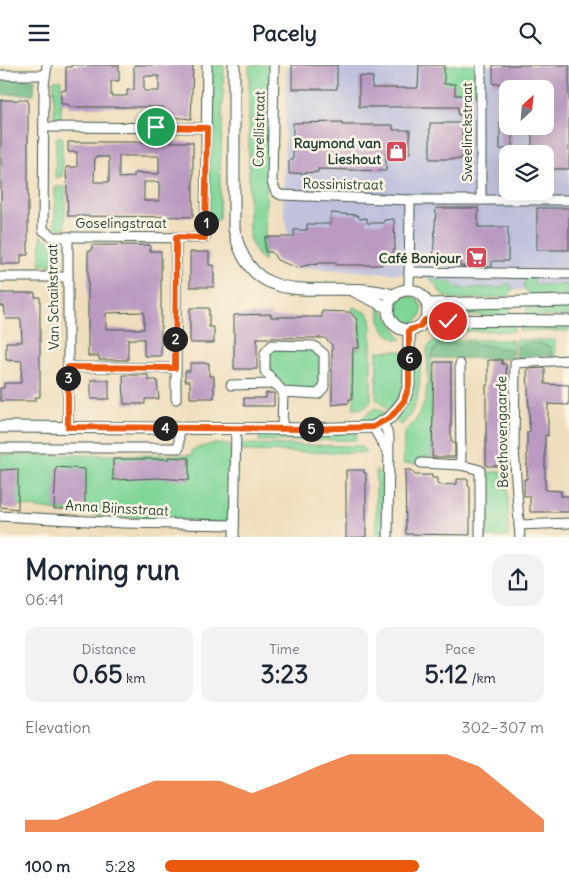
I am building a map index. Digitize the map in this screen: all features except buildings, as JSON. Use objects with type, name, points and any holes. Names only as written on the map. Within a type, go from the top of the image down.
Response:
[{"type":"street","name":"Van Schaikstraat","points":[[47,65],[45,75],[43,230],[53,237],[68,237],[68,427]]},
{"type":"street","points":[[44,127],[207,128],[207,65]]},
{"type":"street","points":[[234,65],[234,229],[239,250],[246,264],[261,278],[276,285],[292,289],[376,290],[395,296]]},
{"type":"street","name":"Corellistraat","points":[[274,65],[272,182],[276,192]]},
{"type":"street","name":"Sweelinckstraat","points":[[481,65],[481,200]]},
{"type":"street","points":[[0,75],[45,75]]},
{"type":"street","name":"Goselingstraat","points":[[68,237],[205,238],[207,128]]},
{"type":"street","name":"Rossinistraat","points":[[276,192],[286,197],[410,200],[569,200]]},
{"type":"street","points":[[409,290],[410,200]]},
{"type":"street","points":[[176,237],[176,399]]},
{"type":"street","points":[[409,272],[569,274]]},
{"type":"street","points":[[0,277],[68,277]]},
{"type":"street","points":[[348,289],[389,308]]},
{"type":"street","points":[[409,290],[420,294],[427,305],[425,320],[419,327],[409,330],[394,323],[389,308],[395,296],[409,290]]},
{"type":"street","points":[[518,301],[518,321]]},
{"type":"street","points":[[427,305],[569,301]]},
{"type":"street","points":[[425,320],[569,321]]},
{"type":"street","points":[[0,427],[282,429],[378,424],[396,412],[404,401],[409,385],[409,330]]},
{"type":"street","points":[[272,345],[314,346],[324,354],[324,387],[318,394],[283,392],[265,371],[265,353],[272,345]]},
{"type":"street","name":"Beethovengaarde","points":[[520,537],[514,448],[515,363],[569,360]]},
{"type":"street","points":[[460,365],[461,465]]},
{"type":"street","points":[[68,367],[175,368]]},
{"type":"street","points":[[231,385],[275,384]]},
{"type":"street","points":[[282,429],[283,392]]},
{"type":"street","points":[[378,424],[388,453],[388,537]]},
{"type":"street","points":[[0,448],[179,448],[179,428]]},
{"type":"street","points":[[234,537],[236,428]]},
{"type":"street","name":"Beethovengaarde","points":[[421,463],[461,465],[480,470],[480,537]]},
{"type":"street","name":"Anna Bijnsstraat","points":[[0,516],[124,523],[234,525]]},
{"type":"street","points":[[519,525],[569,523]]},
{"type":"shaded area","points":[[287,65],[569,65],[569,290],[447,290],[421,275],[293,267],[283,204]]},
{"type":"green space","points":[[209,65],[224,65],[219,219],[208,225]]},
{"type":"green space","points":[[249,65],[271,65],[264,261],[257,255],[249,238]]},
{"type":"green space","points":[[426,65],[476,65],[476,92],[425,90]]},
{"type":"green space","points":[[0,79],[35,79],[34,94],[0,95]]},
{"type":"green space","points":[[54,80],[61,80],[61,119],[54,119]]},
{"type":"green space","points":[[56,137],[62,137],[62,177],[55,177]]},
{"type":"green space","points":[[55,187],[65,187],[65,228],[55,228]]},
{"type":"green space","points":[[41,235],[46,240],[61,244],[62,268],[56,272],[56,265],[40,265]]},
{"type":"green space","points":[[430,278],[452,283],[457,288],[499,288],[509,283],[513,288],[508,297],[450,300],[450,297],[444,297]]},
{"type":"green space","points":[[533,278],[536,285],[569,285],[569,296],[530,295],[523,287],[526,279]]},
{"type":"green space","points":[[408,296],[418,300],[422,310],[418,320],[408,324],[398,320],[394,310],[398,300]]},
{"type":"green space","points":[[569,305],[569,316],[529,316],[526,311],[528,307]]},
{"type":"green space","points":[[450,306],[510,307],[510,312],[507,315],[451,316]]},
{"type":"green space","points":[[353,307],[368,313],[371,318],[371,400],[366,406],[357,409],[354,409],[354,349],[360,349],[359,318],[352,310]]},
{"type":"green space","points":[[379,307],[391,322],[401,340],[390,336],[383,328]]},
{"type":"green space","points":[[451,325],[514,325],[514,331],[451,331]]},
{"type":"green space","points":[[569,325],[569,331],[519,331],[519,326]]},
{"type":"green space","points":[[512,340],[513,350],[473,343],[434,349],[431,358],[432,457],[424,457],[417,464],[403,464],[404,433],[416,420],[425,401],[428,379],[427,348],[433,341]]},
{"type":"green space","points":[[515,340],[555,340],[555,358],[549,358],[552,355],[551,347],[533,343],[516,348]]},
{"type":"green space","points":[[473,343],[513,350],[513,359],[431,358],[438,344]]},
{"type":"green space","points":[[526,343],[540,343],[551,347],[552,355],[516,358],[516,348]]},
{"type":"green space","points":[[275,349],[315,350],[320,356],[319,384],[315,389],[284,389],[269,371],[268,354]]},
{"type":"green space","points":[[377,351],[403,351],[403,383],[398,398],[388,411],[376,399]]},
{"type":"green space","points":[[415,352],[420,352],[418,392],[413,410],[401,426],[396,420],[410,398]]},
{"type":"green space","points":[[375,408],[386,413],[377,419],[364,422],[365,415]]},
{"type":"green space","points":[[259,433],[357,433],[356,440],[259,441]]},
{"type":"green space","points":[[211,444],[230,446],[228,523],[89,515],[0,503],[0,455],[192,455],[192,450]]},
{"type":"green space","points":[[242,444],[361,446],[366,453],[241,451]]},
{"type":"green space","points":[[376,469],[384,479],[383,537],[376,537]]},
{"type":"green space","points":[[486,472],[508,472],[508,537],[485,537]]},
{"type":"place","name":"Raymond van Lieshout","points":[[397,151]]},
{"type":"place","name":"Café Bonjour","points":[[477,258]]},
{"type":"route","points":[[156,127],[207,128],[205,238],[176,237],[175,368],[68,367],[68,427],[307,429],[373,427],[391,417],[404,401],[409,385],[409,330],[419,327],[425,320],[448,321]]}]
